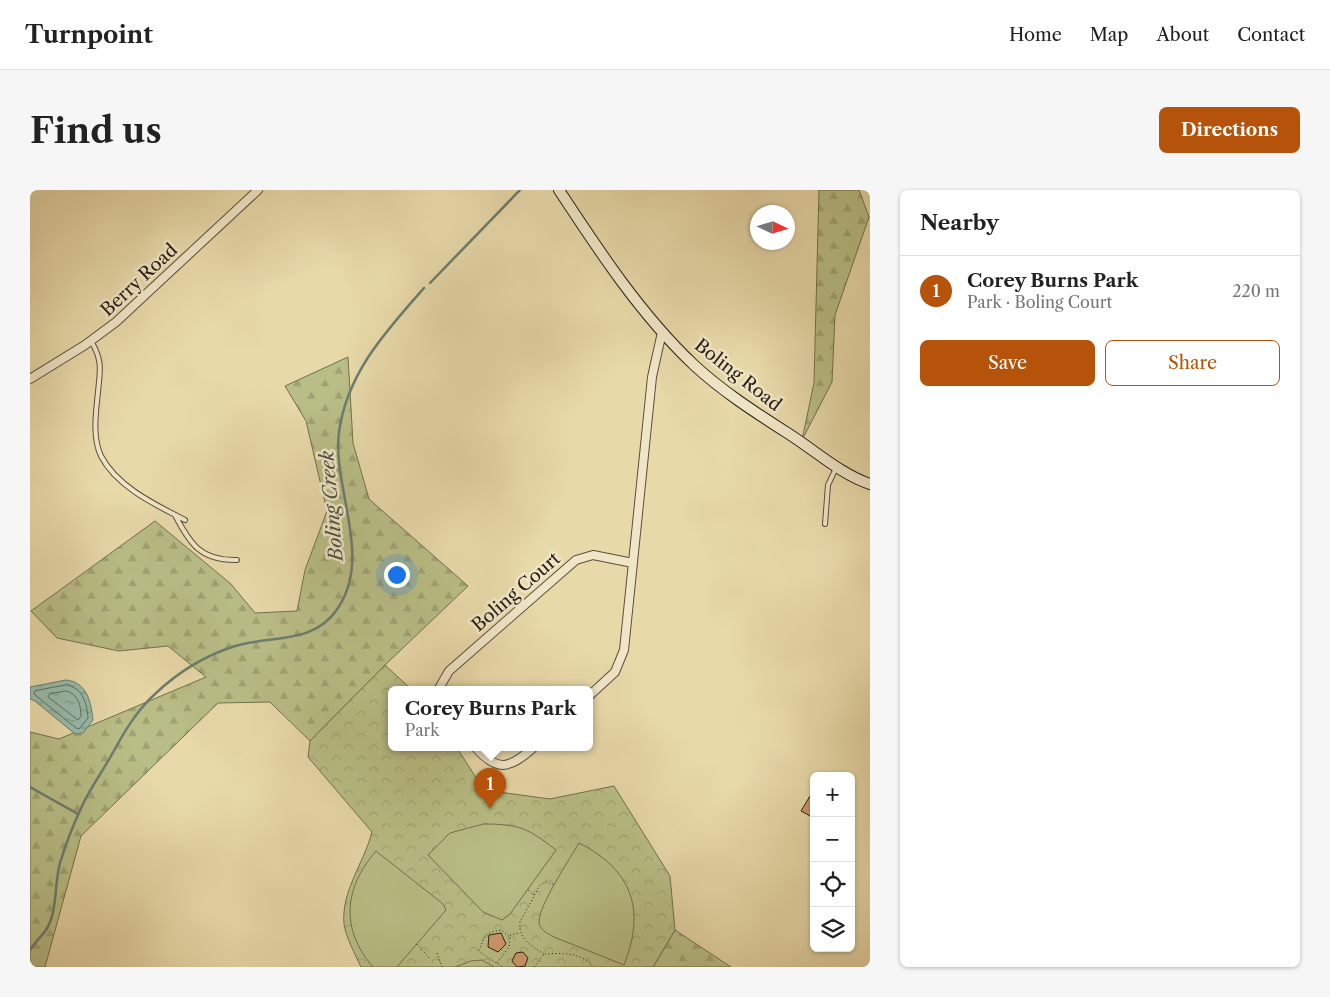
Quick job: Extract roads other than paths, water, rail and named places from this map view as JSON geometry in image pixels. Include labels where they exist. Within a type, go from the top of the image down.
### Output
[{"type":"street","name":"Berry Road","points":[[30,379],[91,341],[116,322],[258,190]]},
{"type":"street","name":"Boling Road","points":[[559,190],[605,257],[662,332],[706,376],[837,466],[870,484]]},
{"type":"street","points":[[593,692],[615,672],[623,658],[652,377],[662,332]]},
{"type":"street","name":"Boling Court","points":[[440,686],[449,671],[576,560],[593,555],[633,563]]},
{"type":"street","points":[[479,751],[486,758],[502,766],[514,763],[528,751]]},
{"type":"lane","points":[[91,341],[99,354],[101,367],[95,426],[101,456],[116,476],[133,490],[185,520]]},
{"type":"lane","points":[[824,524],[828,484],[837,466]]},
{"type":"lane","points":[[175,514],[187,536],[202,553],[214,558],[237,560]]},
{"type":"water","points":[[66,680],[79,685],[83,689],[91,706],[93,720],[83,733],[75,734],[30,699],[30,687]]},
{"type":"waterway","name":"Boling Creek","points":[[430,283],[520,190]]},
{"type":"waterway","name":"Boling Creek","points":[[30,950],[50,923],[60,863],[70,833],[83,804],[125,731],[148,701],[182,672],[202,660],[235,646],[305,633],[317,628],[328,620],[338,608],[348,588],[352,566],[352,544],[338,454],[339,432],[343,411],[350,391],[370,354],[424,288]]},
{"type":"waterway","points":[[30,787],[78,814]]},
{"type":"place","name":"Corey Burns Park","points":[[490,809]]}]
